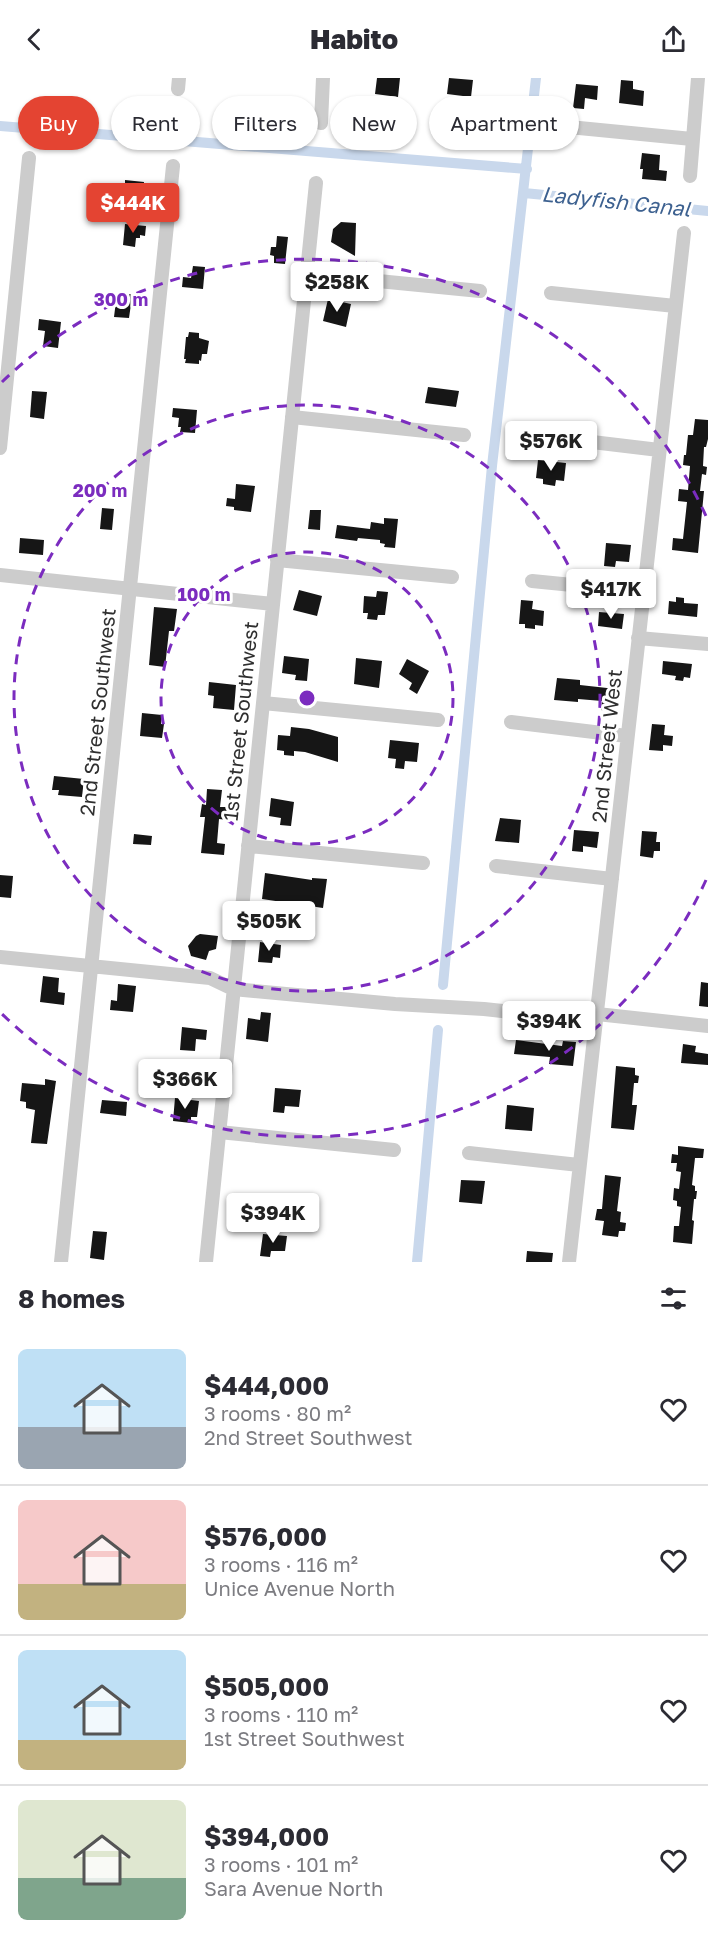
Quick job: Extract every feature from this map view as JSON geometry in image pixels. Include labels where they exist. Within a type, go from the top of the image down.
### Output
[{"type":"street","points":[[321,123],[323,78]]},
{"type":"street","points":[[690,176],[698,78]]},
{"type":"street","points":[[579,128],[692,139]]},
{"type":"street","points":[[0,448],[29,158]]},
{"type":"street","name":"2nd Street Southwest","points":[[61,1262],[173,166]]},
{"type":"street","name":"1st Street Southwest","points":[[206,1262],[316,183]]},
{"type":"street","name":"2nd Street West","points":[[569,1262],[684,233]]},
{"type":"street","points":[[307,274],[480,291]]},
{"type":"street","points":[[551,293],[675,306]]},
{"type":"street","points":[[292,417],[464,435]]},
{"type":"street","points":[[542,436],[659,450]]},
{"type":"street","points":[[278,560],[452,577]]},
{"type":"street","points":[[0,575],[273,604]]},
{"type":"street","points":[[532,581],[643,592]]},
{"type":"street","points":[[638,638],[708,644]]},
{"type":"street","points":[[263,703],[438,720]]},
{"type":"street","points":[[511,722],[627,735]]},
{"type":"street","points":[[248,846],[423,863]]},
{"type":"street","points":[[496,866],[612,879]]},
{"type":"street","points":[[0,957],[210,978],[233,989],[584,1020],[597,1014],[708,1026]]},
{"type":"street","points":[[219,1132],[394,1150]]},
{"type":"street","points":[[470,1153],[579,1165]]},
{"type":"building","points":[[377,78],[400,78],[398,96],[375,94]]},
{"type":"building","points":[[449,78],[473,80],[471,96],[447,94]]},
{"type":"building","points":[[621,80],[633,81],[633,89],[644,91],[643,106],[619,103]]},
{"type":"building","points":[[576,84],[598,86],[597,100],[585,98],[584,109],[579,109],[579,96],[574,96]]},
{"type":"building","points":[[642,153],[660,155],[659,170],[667,171],[666,181],[642,179],[643,169],[640,169]]},
{"type":"building","points":[[125,180],[144,182],[142,208],[119,206],[120,186],[125,187]]},
{"type":"building","points":[[341,222],[356,223],[355,256],[331,242],[333,229]]},
{"type":"building","points":[[125,224],[146,226],[145,236],[140,235],[140,238],[136,238],[135,247],[123,245]]},
{"type":"building","points":[[277,236],[288,237],[285,264],[274,263],[274,256],[270,255],[271,247],[276,247]]},
{"type":"building","points":[[193,266],[205,267],[203,289],[182,287],[183,277],[191,278]]},
{"type":"building","points":[[117,293],[138,295],[137,305],[131,304],[129,318],[114,317]]},
{"type":"building","points":[[328,299],[351,304],[346,327],[323,321]]},
{"type":"building","points":[[39,319],[61,322],[58,348],[43,346],[45,331],[38,330]]},
{"type":"building","points":[[189,332],[199,333],[199,338],[209,341],[207,354],[202,354],[199,364],[185,363],[186,337]]},
{"type":"building","points":[[428,387],[459,391],[456,407],[425,403]]},
{"type":"building","points":[[32,391],[47,392],[44,419],[30,417]]},
{"type":"building","points":[[173,408],[197,410],[195,433],[180,432],[179,418],[172,417]]},
{"type":"building","points":[[695,419],[708,420],[708,439],[704,447],[703,466],[707,467],[706,475],[702,474],[700,491],[704,491],[698,553],[672,550],[673,538],[683,539],[687,502],[678,501],[679,489],[688,490],[690,466],[683,465],[688,435],[693,435]]},
{"type":"building","points":[[538,460],[566,463],[564,481],[556,480],[555,486],[543,484],[543,479],[536,478]]},
{"type":"building","points":[[236,484],[255,486],[251,512],[234,510],[234,507],[226,506],[227,498],[235,499]]},
{"type":"building","points":[[102,508],[114,509],[112,530],[100,529]]},
{"type":"building","points":[[310,510],[321,510],[320,530],[308,529]]},
{"type":"building","points":[[384,518],[398,519],[395,548],[384,547],[385,544],[380,543],[380,540],[358,538],[357,541],[335,538],[337,525],[370,529],[371,522],[384,524]]},
{"type":"building","points":[[20,538],[44,540],[43,555],[19,553]]},
{"type":"building","points":[[606,543],[631,545],[629,562],[616,561],[615,567],[604,566]]},
{"type":"building","points":[[299,590],[322,596],[317,616],[293,610]]},
{"type":"building","points":[[377,591],[388,592],[385,615],[378,615],[377,620],[367,619],[368,613],[363,613],[364,596],[376,597]]},
{"type":"building","points":[[676,597],[684,598],[684,603],[698,604],[697,617],[668,614],[669,601],[676,602]]},
{"type":"building","points":[[521,600],[533,601],[532,609],[544,611],[543,626],[535,625],[535,629],[525,628],[525,624],[519,624]]},
{"type":"building","points":[[154,607],[177,609],[174,631],[169,631],[165,667],[149,665]]},
{"type":"building","points":[[599,612],[624,614],[622,629],[598,626]]},
{"type":"building","points":[[284,656],[309,659],[307,681],[295,680],[296,675],[282,673]]},
{"type":"building","points":[[356,658],[382,661],[379,688],[354,684]]},
{"type":"building","points":[[407,659],[429,671],[417,694],[409,689],[412,683],[399,674]]},
{"type":"building","points":[[663,661],[692,664],[690,678],[684,677],[683,681],[675,680],[676,676],[662,674]]},
{"type":"building","points":[[557,678],[580,680],[580,685],[616,689],[613,712],[601,710],[602,701],[554,700]]},
{"type":"building","points":[[209,682],[236,685],[234,710],[213,708],[214,696],[208,695]]},
{"type":"building","points":[[142,713],[162,715],[161,724],[164,724],[162,738],[140,736]]},
{"type":"building","points":[[652,724],[665,725],[664,735],[673,736],[672,746],[663,745],[663,751],[649,750]]},
{"type":"building","points":[[291,727],[338,737],[338,762],[305,752],[294,751],[294,756],[284,755],[284,751],[277,750],[278,735],[290,736]]},
{"type":"building","points":[[390,740],[419,743],[417,762],[405,761],[404,769],[395,768],[396,759],[388,758]]},
{"type":"building","points":[[54,776],[84,779],[82,797],[58,795],[59,790],[52,790]]},
{"type":"building","points":[[207,789],[222,790],[220,807],[228,807],[227,820],[219,819],[217,843],[225,844],[224,855],[201,853],[205,817],[200,817],[202,804],[206,805]]},
{"type":"building","points":[[271,798],[294,802],[291,826],[280,825],[281,818],[269,816]]},
{"type":"building","points":[[500,818],[521,820],[519,843],[495,841]]},
{"type":"building","points":[[574,830],[599,832],[597,848],[583,846],[583,852],[572,851]]},
{"type":"building","points":[[642,831],[657,832],[656,842],[660,842],[660,851],[654,851],[653,858],[640,856]]},
{"type":"building","points":[[134,834],[152,836],[151,845],[133,844]]},
{"type":"building","points":[[265,873],[312,880],[312,878],[327,879],[323,908],[262,899]]},
{"type":"building","points":[[0,875],[13,876],[11,898],[0,897]]},
{"type":"building","points":[[200,934],[218,936],[216,949],[209,951],[206,960],[191,956],[188,946]]},
{"type":"building","points":[[260,942],[281,945],[280,958],[273,957],[272,963],[258,962]]},
{"type":"building","points":[[43,976],[59,978],[58,992],[65,993],[64,1005],[40,1002]]},
{"type":"building","points":[[701,982],[708,983],[708,1007],[699,1006]]},
{"type":"building","points":[[118,984],[136,986],[133,1012],[110,1010],[111,1000],[117,1001]]},
{"type":"building","points":[[261,1012],[271,1013],[268,1042],[246,1039],[248,1018],[260,1020]]},
{"type":"building","points":[[182,1027],[207,1030],[206,1040],[196,1039],[195,1051],[180,1050]]},
{"type":"building","points":[[516,1040],[562,1046],[563,1041],[576,1042],[573,1066],[549,1064],[550,1057],[514,1054]]},
{"type":"building","points":[[683,1044],[696,1046],[695,1052],[708,1054],[708,1065],[681,1063]]},
{"type":"building","points":[[616,1066],[635,1068],[635,1075],[639,1076],[638,1083],[634,1083],[632,1105],[637,1105],[634,1130],[611,1128]]},
{"type":"building","points":[[45,1079],[56,1081],[47,1144],[31,1143],[35,1110],[26,1108],[26,1102],[20,1101],[22,1083],[45,1085]]},
{"type":"building","points":[[275,1088],[301,1090],[299,1107],[285,1106],[284,1113],[273,1112]]},
{"type":"building","points":[[175,1098],[199,1101],[197,1117],[191,1117],[191,1123],[173,1121]]},
{"type":"building","points":[[102,1100],[127,1102],[126,1116],[100,1113]]},
{"type":"building","points":[[507,1105],[534,1108],[532,1131],[505,1129]]},
{"type":"building","points":[[678,1146],[704,1149],[703,1158],[695,1158],[692,1185],[697,1191],[692,1220],[694,1221],[692,1244],[673,1242],[674,1226],[679,1226],[681,1207],[677,1206],[677,1201],[673,1200],[674,1188],[679,1189],[681,1172],[676,1171],[677,1163],[671,1163],[672,1154],[678,1155]]},
{"type":"building","points":[[605,1175],[621,1177],[617,1211],[621,1212],[620,1222],[626,1223],[625,1231],[619,1231],[618,1237],[602,1235],[604,1221],[595,1220],[597,1209],[602,1209]]},
{"type":"building","points":[[461,1180],[485,1181],[482,1204],[459,1202]]},
{"type":"building","points":[[93,1231],[107,1232],[104,1260],[90,1258]]},
{"type":"building","points":[[263,1234],[287,1236],[285,1251],[271,1251],[270,1257],[260,1256]]},
{"type":"building","points":[[527,1251],[553,1253],[552,1262],[526,1262]]},
{"type":"waterway","points":[[443,985],[492,466],[536,78]]},
{"type":"waterway","name":"Ladyfish Canal","points":[[0,126],[527,169]]},
{"type":"waterway","name":"Ladyfish Canal","points":[[524,193],[708,211]]},
{"type":"waterway","points":[[417,1262],[438,1030]]}]
